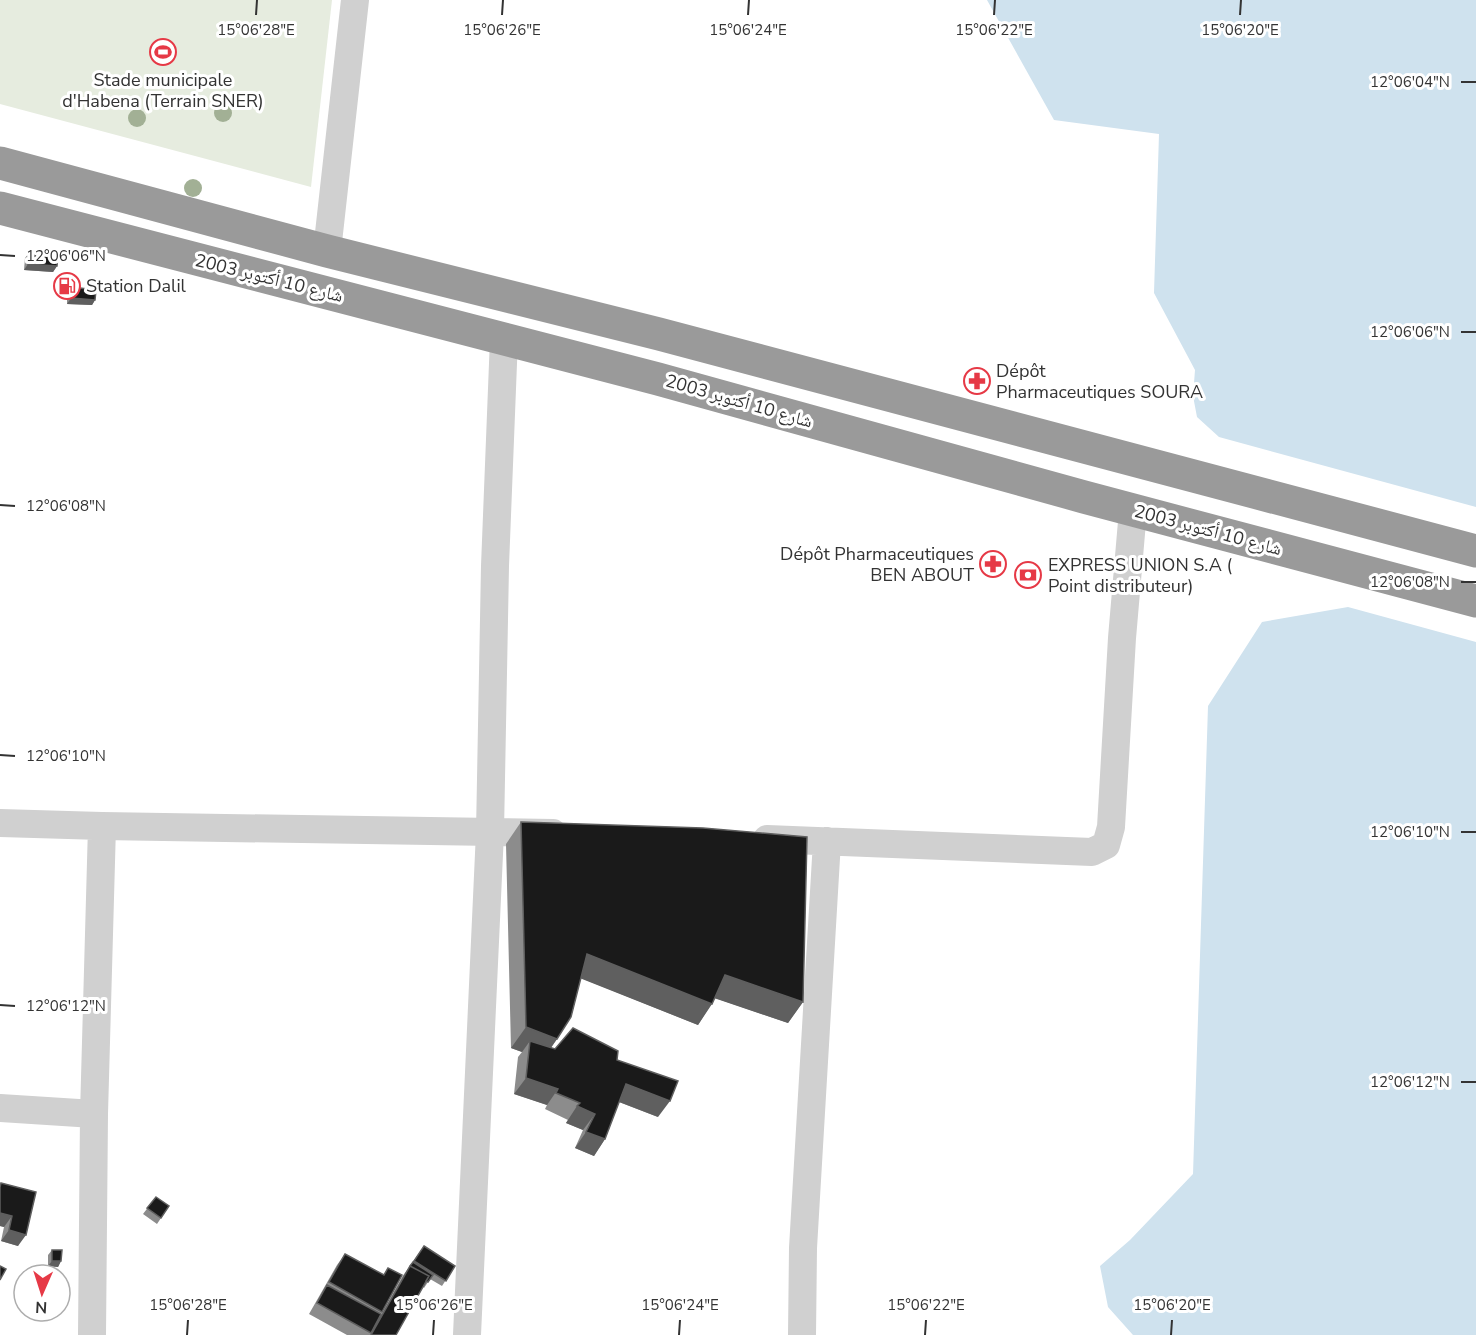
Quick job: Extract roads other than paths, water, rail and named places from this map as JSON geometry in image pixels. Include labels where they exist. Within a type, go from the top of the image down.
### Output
[{"type":"highway","points":[[0,163],[327,251],[671,337],[1476,551]]},
{"type":"highway","name":"شارع 10 أكتوبر 2003","points":[[0,208],[681,385],[1133,510],[1476,601]]},
{"type":"street","points":[[327,251],[355,0]]},
{"type":"street","points":[[467,1335],[490,832],[495,566],[504,338]]},
{"type":"street","points":[[746,838],[1092,852],[1106,845],[1111,827],[1122,638],[1133,510]]},
{"type":"street","points":[[0,823],[583,834]]},
{"type":"street","points":[[92,1335],[94,1114],[102,826]]},
{"type":"street","points":[[802,1335],[803,1248],[827,841]]},
{"type":"street","points":[[0,1108],[94,1114]]},
{"type":"water","points":[[987,0],[1476,0],[1476,507],[1219,437],[1197,417],[1193,396],[1195,370],[1154,293],[1159,134],[1054,120]]},
{"type":"water","points":[[1348,607],[1476,642],[1476,1335],[1133,1335],[1108,1307],[1100,1266],[1130,1240],[1193,1174],[1208,706],[1262,622]]},
{"type":"place","name":"Stade municipale d'Habena (Terrain SNER)","points":[[163,52]]},
{"type":"place","name":"Station Dalil","points":[[67,286]]},
{"type":"place","name":"Dépôt Pharmaceutiques SOURA","points":[[977,381]]},
{"type":"place","name":"Dépôt Pharmaceutiques BEN ABOUT","points":[[993,564]]},
{"type":"place","name":"EXPRESS UNION S.A ( Point distributeur)","points":[[1028,575]]}]
